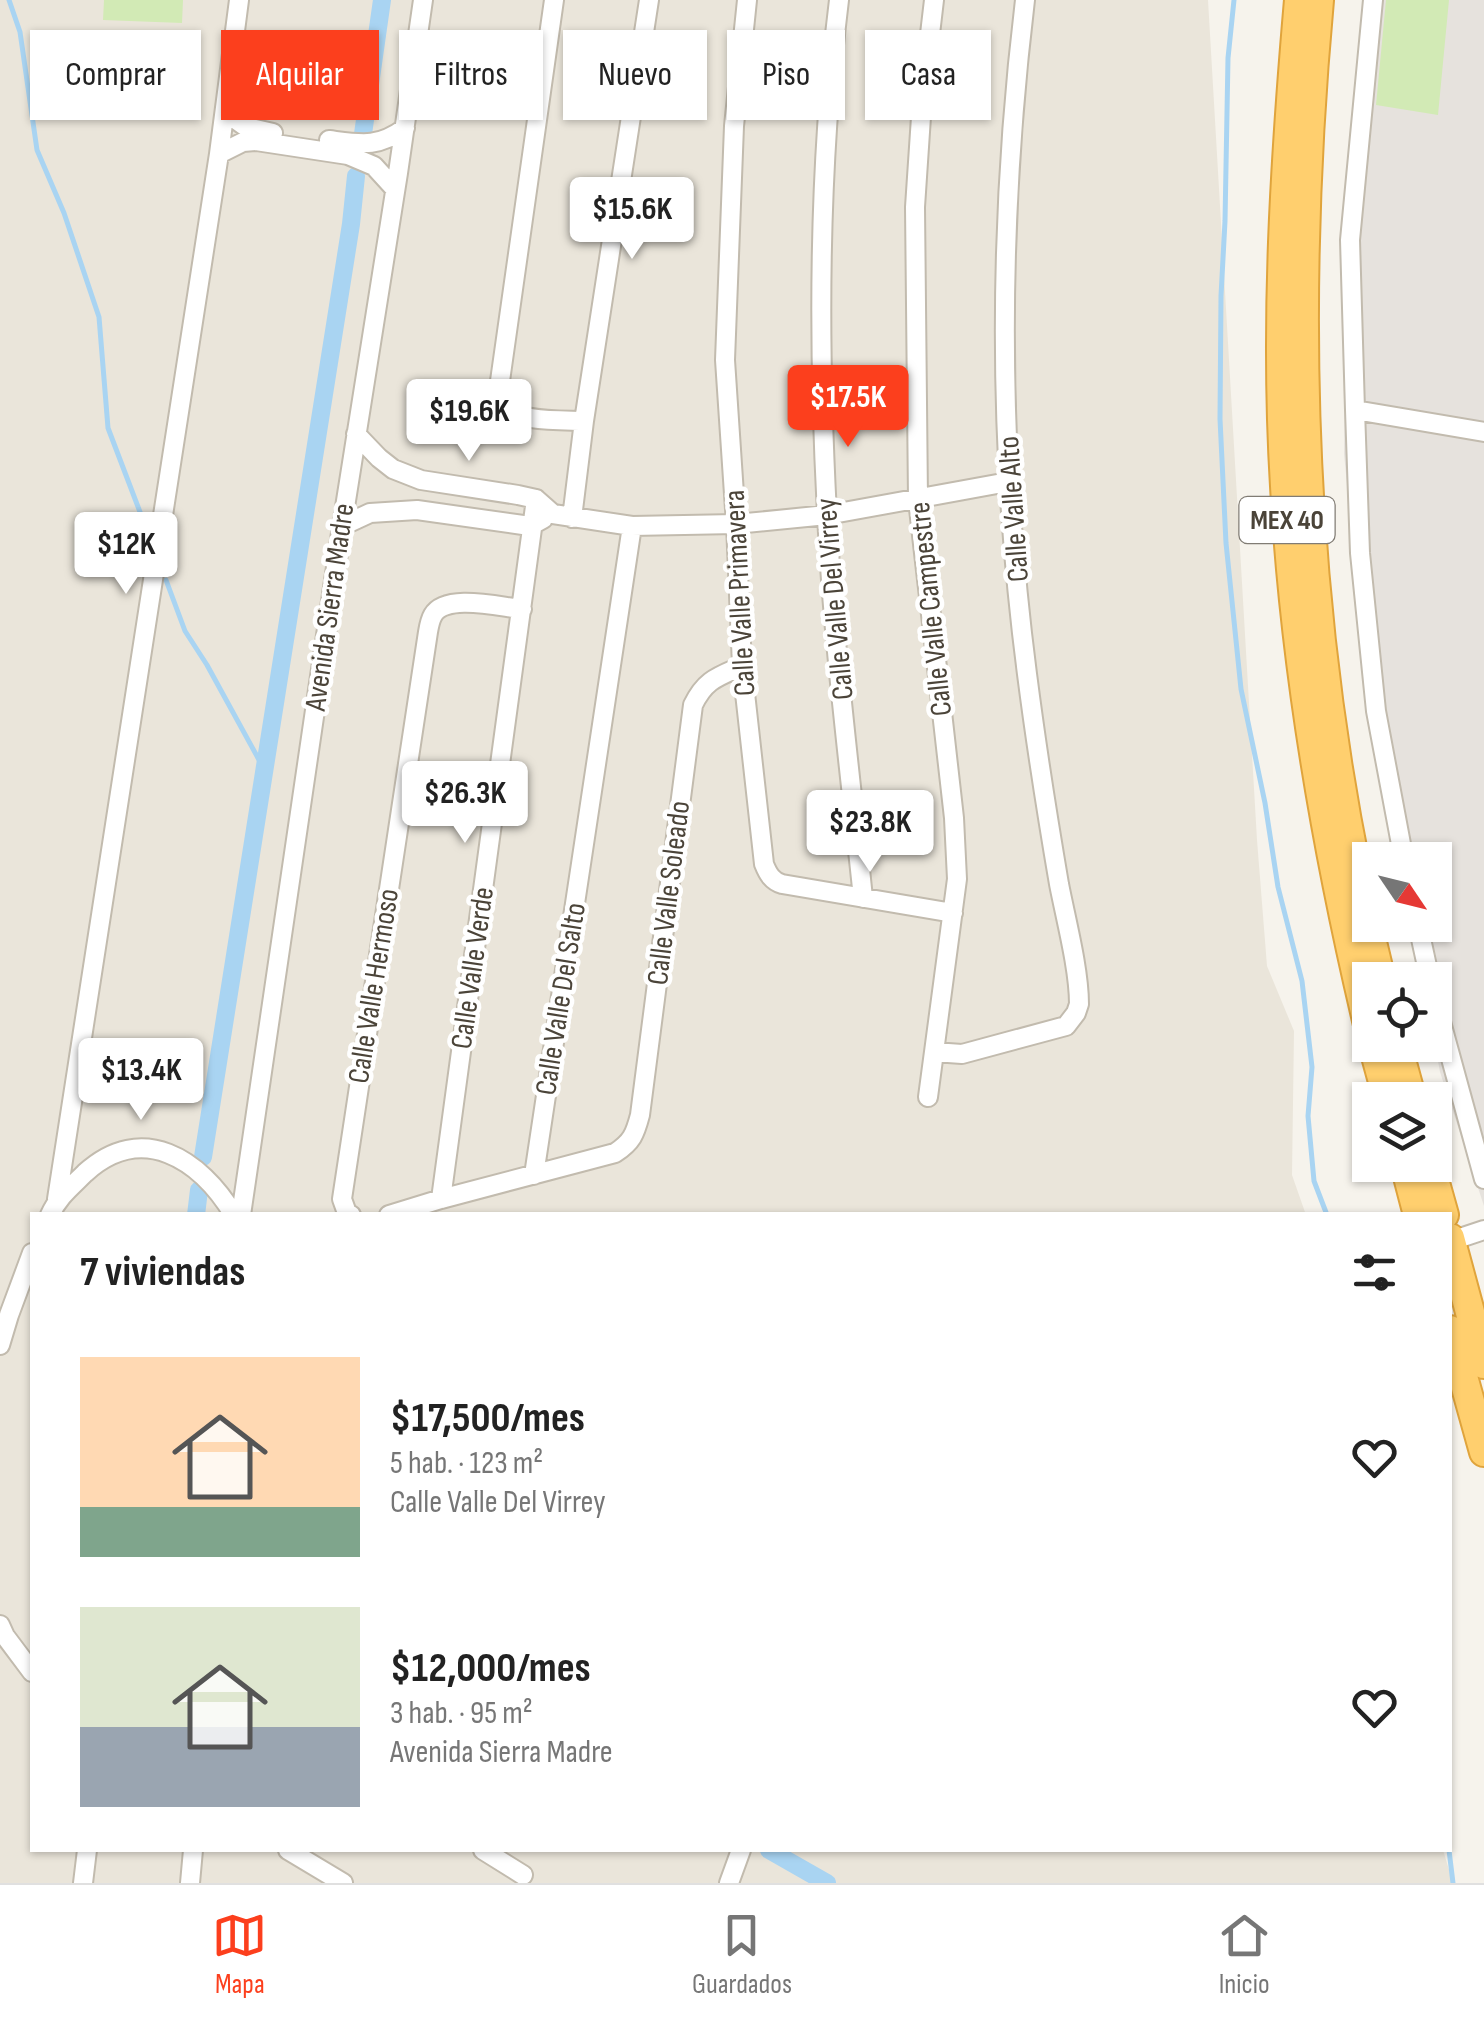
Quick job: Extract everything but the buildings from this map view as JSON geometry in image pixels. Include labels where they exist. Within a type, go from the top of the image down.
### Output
[{"type":"highway","name":"MEX 40","points":[[1299,0],[1288,125],[1280,328],[1284,484],[1299,642],[1320,792],[1353,962]]},
{"type":"highway","name":"MEX 40","points":[[1319,0],[1305,199],[1302,304],[1306,452],[1328,704],[1376,962]]},
{"type":"highway","points":[[1409,1182],[1417,1212]]},
{"type":"highway","points":[[1435,1182],[1443,1212]]},
{"type":"highway","points":[[1452,1247],[1484,1364]]},
{"type":"highway","points":[[1452,1337],[1484,1452]]},
{"type":"street","points":[[235,30],[239,0]]},
{"type":"street","name":"Avenida Sierra Madre","points":[[238,1212],[423,0]]},
{"type":"street","points":[[554,0],[499,388],[500,402],[515,414],[584,421]]},
{"type":"street","points":[[562,516],[584,421],[649,0]]},
{"type":"street","name":"Calle Valle Primavera","points":[[746,0],[734,126],[725,360],[742,666],[764,864],[776,882],[863,898]]},
{"type":"street","name":"Calle Valle Del Virrey","points":[[839,0],[824,157],[822,412],[826,515],[863,898]]},
{"type":"street","name":"Calle Valle Campestre","points":[[928,1097],[957,878],[918,500],[914,208],[934,0]]},
{"type":"street","name":"Calle Valle Alto","points":[[934,1052],[962,1054],[1066,1026],[1076,1013],[1079,996],[1044,802],[1026,669],[1008,482],[1005,264],[1016,68],[1025,0]]},
{"type":"street","points":[[1374,0],[1350,240],[1355,410],[1360,553],[1376,710],[1401,842]]},
{"type":"street","points":[[53,1207],[223,120]]},
{"type":"street","points":[[236,120],[256,131],[350,143],[389,140],[405,128]]},
{"type":"street","points":[[219,154],[243,142],[256,141],[348,154],[374,166],[396,189]]},
{"type":"street","points":[[1355,410],[1484,432]]},
{"type":"street","points":[[356,434],[393,469],[421,480],[536,499],[562,516]]},
{"type":"street","points":[[417,510],[421,480]]},
{"type":"street","points":[[342,526],[370,513],[417,510],[522,525],[562,516],[632,526],[736,524],[826,515],[1008,482]]},
{"type":"street","name":"Calle Valle Verde","points":[[441,1199],[536,499]]},
{"type":"street","name":"Calle Valle Del Salto","points":[[534,1175],[632,526]]},
{"type":"street","name":"Calle Valle Hermoso","points":[[348,1212],[342,1199],[432,616],[456,602],[522,609]]},
{"type":"street","name":"Calle Valle Soleado","points":[[534,1175],[615,1153],[629,1144],[635,1134],[693,705],[700,690],[712,679],[742,666]]},
{"type":"street","points":[[863,898],[953,913]]},
{"type":"street","points":[[1448,1062],[1484,1178]]},
{"type":"street","points":[[53,1207],[94,1166],[120,1151],[139,1147],[188,1162],[236,1212]]},
{"type":"street","points":[[400,1212],[534,1175]]},
{"type":"street","points":[[1452,1239],[1484,1230]]},
{"type":"street","points":[[0,1345],[30,1257]]},
{"type":"street","points":[[0,1624],[4,1636],[30,1669]]},
{"type":"street","points":[[82,1883],[88,1852]]},
{"type":"street","points":[[190,1883],[193,1852]]},
{"type":"street","points":[[291,1852],[343,1883]]},
{"type":"street","points":[[486,1852],[525,1879]]},
{"type":"street","points":[[518,1852],[525,1879]]},
{"type":"street","points":[[729,1883],[740,1852]]},
{"type":"shaded area","points":[[0,0],[1208,0],[1267,966],[1294,1031],[1292,1175],[1305,1212],[30,1212],[30,1852],[1444,1852],[1453,1883],[0,1883]]},
{"type":"shaded area","points":[[1368,0],[1484,0],[1484,1206],[1452,1109],[1452,1082],[1443,1082],[1438,1062],[1452,1062],[1452,962],[1427,962],[1418,942],[1452,942],[1452,842],[1393,842],[1372,737],[1344,454],[1347,176]]},
{"type":"green space","points":[[104,0],[183,0],[182,23],[103,20]]},
{"type":"green space","points":[[1386,0],[1449,0],[1438,115],[1376,105]]},
{"type":"waterway","points":[[9,0],[20,32],[37,150],[64,213],[99,317],[108,428],[148,533]]},
{"type":"waterway","points":[[363,134],[382,0]]},
{"type":"waterway","points":[[1234,0],[1228,58],[1221,296],[1220,419],[1226,543],[1241,689],[1278,887],[1302,981],[1312,1067],[1308,1116],[1314,1181],[1326,1212]]},
{"type":"waterway","points":[[203,1157],[356,176]]},
{"type":"waterway","points":[[166,580],[185,631],[264,769]]},
{"type":"waterway","points":[[196,1212],[199,1190]]},
{"type":"waterway","points":[[773,1852],[827,1883]]},
{"type":"waterway","points":[[1449,1852],[1453,1883]]}]
